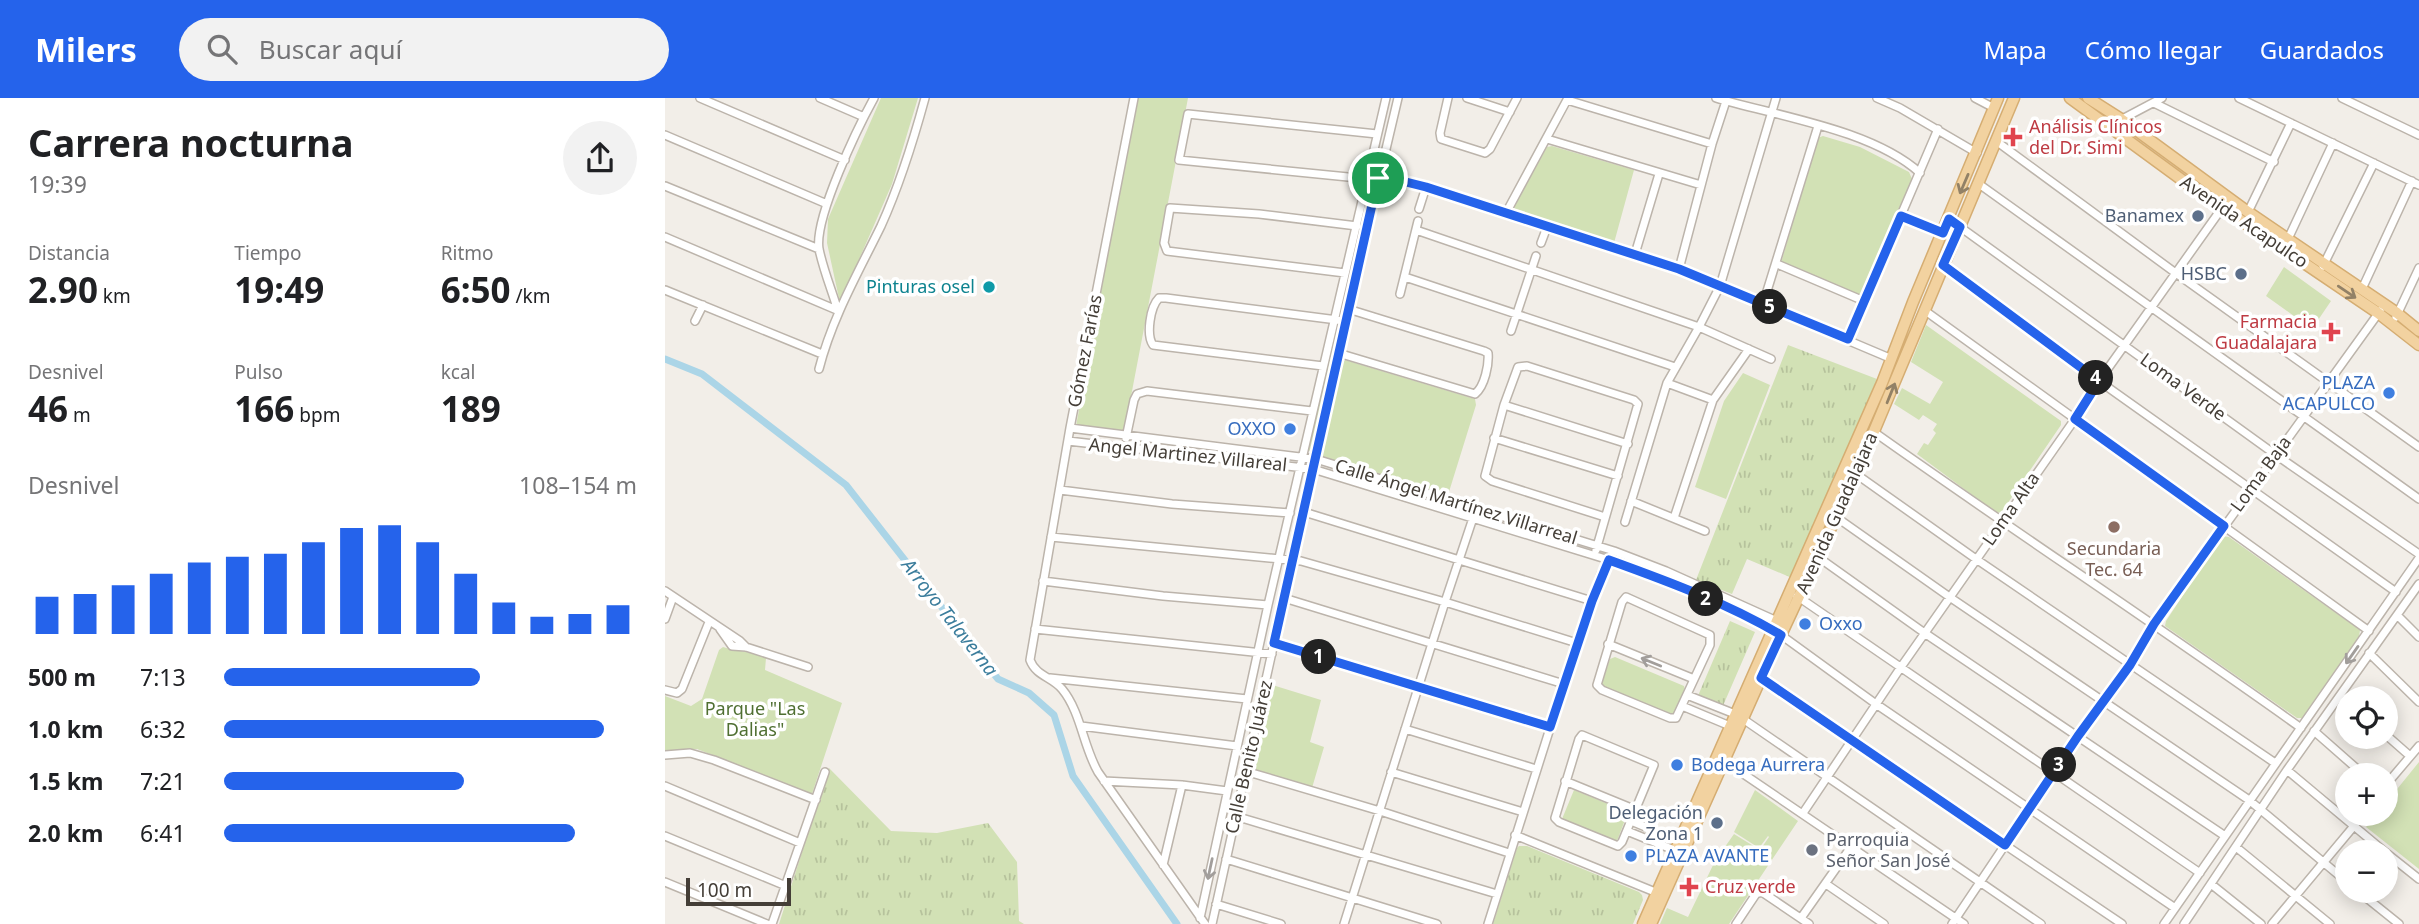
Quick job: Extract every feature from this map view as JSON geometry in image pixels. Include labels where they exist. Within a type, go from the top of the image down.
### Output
[{"type":"main road","name":"Avenida Guadalajara","points":[[1795,595],[1818,557],[1856,474],[2014,98]]},
{"type":"main road","name":"Avenida Acapulco","points":[[2070,98],[2222,208],[2362,289],[2381,309]]},
{"type":"main road","name":"Avenida Acapulco","points":[[2088,98],[2288,239],[2322,268],[2381,309],[2419,331]]},
{"type":"main road","name":"Avenida Guadalajara","points":[[1647,923],[1681,841],[1795,595],[1996,103]]},
{"type":"main road","name":"Avenida Acapulco","points":[[2395,318],[2419,345]]},
{"type":"main road","name":"Avenida Guadalajara","points":[[1720,759],[1730,726],[1739,717],[1761,678],[1779,628]]},
{"type":"main road","name":"Avenida Guadalajara","points":[[1660,894],[1681,841]]},
{"type":"street","points":[[700,98],[845,160]]},
{"type":"street","points":[[820,98],[864,117]]},
{"type":"street","points":[[839,312],[820,249],[820,225],[845,160],[874,98]]},
{"type":"street","points":[[818,369],[839,312],[896,191],[925,98]]},
{"type":"street","name":"Gómez Farías","points":[[1049,678],[1039,673],[1030,660],[1070,428],[1134,98]]},
{"type":"street","points":[[1202,921],[1227,791],[1268,605],[1386,98]]},
{"type":"street","name":"Calle Benito Juárez","points":[[1212,924],[1345,321],[1398,98]]},
{"type":"street","points":[[1448,98],[1440,136],[1444,140],[1481,153],[1487,152],[1517,98]]},
{"type":"street","points":[[1467,98],[1510,112]]},
{"type":"street","points":[[1716,98],[1858,138],[1908,163],[1920,173]]},
{"type":"street","points":[[1625,522],[1667,383],[1720,286],[1776,98]]},
{"type":"street","points":[[1877,98],[1938,129],[1977,153]]},
{"type":"street","points":[[1975,98],[1996,103]]},
{"type":"street","points":[[2109,126],[2162,98]]},
{"type":"street","points":[[2239,98],[2415,183],[2362,289]]},
{"type":"street","points":[[2342,98],[2419,135]]},
{"type":"street","points":[[1506,213],[1568,99],[1712,144]]},
{"type":"street","points":[[1679,269],[1726,101]]},
{"type":"street","points":[[2154,103],[2274,162]]},
{"type":"street","points":[[1377,134],[1188,114],[1179,160],[1398,180],[1426,187],[1679,269],[1892,359]]},
{"type":"street","points":[[2248,212],[2291,123]]},
{"type":"street","points":[[1763,304],[1818,126]]},
{"type":"street","points":[[1848,339],[1938,129]]},
{"type":"street","points":[[665,135],[827,204]]},
{"type":"street","points":[[1547,139],[1701,185]]},
{"type":"street","points":[[1996,141],[2419,447]]},
{"type":"street","points":[[2288,239],[2333,143]]},
{"type":"street","points":[[2322,268],[2374,163]]},
{"type":"street","points":[[1635,254],[1659,174]]},
{"type":"street","points":[[1979,184],[2419,499]]},
{"type":"street","points":[[665,186],[820,249]]},
{"type":"street","points":[[1419,209],[1426,187]]},
{"type":"street","points":[[1345,273],[1167,251],[1164,243],[1170,208],[1259,214],[1357,226]]},
{"type":"street","name":"Loma Alta","points":[[1803,813],[2099,381],[2222,208]]},
{"type":"street","points":[[1901,216],[1943,233]]},
{"type":"street","name":"Loma Verde","points":[[1949,219],[2419,556]]},
{"type":"street","points":[[1399,293],[1418,220]]},
{"type":"street","points":[[1541,243],[1547,227]]},
{"type":"street","points":[[1416,230],[1699,327],[1771,359]]},
{"type":"street","points":[[665,237],[839,312]]},
{"type":"street","points":[[1511,331],[1536,256]]},
{"type":"street","points":[[1777,264],[1864,301]]},
{"type":"street","points":[[1943,265],[2099,381],[2396,592]]},
{"type":"street","points":[[2395,318],[2419,268]]},
{"type":"street","points":[[1405,276],[1675,367]]},
{"type":"street","points":[[665,290],[823,354]]},
{"type":"street","points":[[1323,366],[1153,345],[1149,338],[1153,305],[1159,298],[1166,298],[1345,321]]},
{"type":"street","points":[[695,321],[703,305]]},
{"type":"street","points":[[1338,353],[1472,393],[1481,389],[1489,355],[1484,351],[1348,309]]},
{"type":"street","name":"Loma Baja","points":[[1954,921],[2078,736],[2130,665],[2154,624],[2381,309]]},
{"type":"street","points":[[1924,310],[2369,631]]},
{"type":"street","points":[[1674,518],[1713,400],[1749,349]]},
{"type":"street","points":[[1595,556],[1638,404],[1634,400],[1522,366],[1515,372],[1504,405],[1485,471],[1487,479],[1605,517]]},
{"type":"street","points":[[1667,383],[1713,400]]},
{"type":"street","points":[[1123,447],[1134,400],[1137,394],[1147,391],[1313,411]]},
{"type":"street","points":[[1504,405],[1627,444]]},
{"type":"street","name":"Calle Ángel Martínez Villarreal","points":[[1070,428],[1316,459],[1598,545],[1666,570],[1779,628]]},
{"type":"street","points":[[1874,432],[2301,728]]},
{"type":"street","points":[[1495,438],[1618,476]]},
{"type":"street","name":"Angel Martinez Villareal","points":[[1068,441],[1313,469],[1609,560],[1779,628]]},
{"type":"street","points":[[1856,474],[2275,763]]},
{"type":"street","points":[[1059,490],[1172,504],[1290,513]]},
{"type":"street","points":[[1631,502],[1705,531]]},
{"type":"street","points":[[1344,924],[1476,507]]},
{"type":"street","points":[[1304,512],[1592,601]]},
{"type":"street","points":[[1836,517],[2249,800],[2335,872]]},
{"type":"street","points":[[1051,537],[1293,560],[1577,643]]},
{"type":"street","points":[[1488,924],[1577,643],[1614,551]]},
{"type":"street","points":[[2164,924],[2419,556]]},
{"type":"street","points":[[1818,557],[1926,634],[2225,836]]},
{"type":"street","points":[[2411,569],[2419,576]]},
{"type":"street","points":[[1043,581],[1163,596],[1268,605]]},
{"type":"street","points":[[2350,686],[2369,653],[2419,583]]},
{"type":"street","points":[[665,591],[746,647],[808,667]]},
{"type":"street","points":[[1795,595],[2200,873]]},
{"type":"street","points":[[665,619],[673,597]]},
{"type":"street","points":[[1284,598],[1564,684]]},
{"type":"street","points":[[1624,598],[1630,598],[1710,635],[1710,645],[1694,679],[1676,718],[1670,718],[1598,688],[1597,682],[1624,598]]},
{"type":"street","points":[[2397,615],[2419,637]]},
{"type":"street","points":[[665,690],[677,693],[683,689],[709,622]]},
{"type":"street","points":[[1779,628],[1876,704],[2175,908]]},
{"type":"street","points":[[1035,629],[1272,654]]},
{"type":"street","points":[[1274,643],[1550,727]]},
{"type":"street","points":[[1608,644],[1694,679]]},
{"type":"street","points":[[2369,653],[2419,702]]},
{"type":"street","points":[[1049,678],[1247,699]]},
{"type":"street","points":[[1049,678],[1066,694],[1081,726],[1091,759],[1104,781],[1202,921]]},
{"type":"street","points":[[1761,678],[2122,924]]},
{"type":"street","points":[[1687,695],[1739,717],[2041,924]]},
{"type":"street","points":[[1682,706],[1730,726]]},
{"type":"street","points":[[2188,922],[2287,770],[2314,731],[2335,707]]},
{"type":"street","points":[[1081,726],[1237,746]]},
{"type":"street","points":[[1405,729],[1536,769]]},
{"type":"street","points":[[2314,731],[2350,763]]},
{"type":"street","points":[[1584,735],[1654,765],[1636,810],[1618,846],[1556,821],[1555,814],[1579,739],[1584,735]]},
{"type":"street","points":[[2398,745],[2410,756]]},
{"type":"street","points":[[2398,770],[2419,746]]},
{"type":"street","points":[[665,755],[691,753],[816,800]]},
{"type":"street","points":[[1720,759],[1803,813],[1954,921],[1964,924]]},
{"type":"street","points":[[2287,770],[2370,840]]},
{"type":"street","points":[[1245,771],[1509,853]]},
{"type":"street","points":[[665,882],[769,924],[786,886],[825,772]]},
{"type":"street","points":[[1391,772],[1523,812]]},
{"type":"street","points":[[1104,781],[1182,785],[1227,791]]},
{"type":"street","points":[[1566,781],[1636,810]]},
{"type":"street","points":[[1163,865],[1182,785]]},
{"type":"street","points":[[665,786],[800,843]]},
{"type":"street","points":[[1235,816],[1497,894]]},
{"type":"street","points":[[1632,821],[1681,841]]},
{"type":"street","points":[[2272,924],[2354,827]]},
{"type":"street","points":[[1627,831],[1681,841]]},
{"type":"street","points":[[1515,835],[1660,894]]},
{"type":"street","points":[[665,836],[786,886]]},
{"type":"street","points":[[2236,847],[2330,924]]},
{"type":"street","points":[[1801,918],[1850,848]]},
{"type":"street","points":[[1226,859],[1437,924]]},
{"type":"street","points":[[2398,862],[2419,879]]},
{"type":"street","points":[[1826,884],[1884,924]]},
{"type":"street","points":[[2211,884],[2261,924]]},
{"type":"street","points":[[1736,924],[1756,894],[1762,892],[1809,924]]},
{"type":"street","points":[[2373,903],[2399,924]]},
{"type":"street","points":[[1216,904],[1281,924]]},
{"type":"green space","points":[[881,98],[918,98],[892,184],[840,303],[827,243],[828,219]]},
{"type":"green space","points":[[1137,98],[1188,98],[1124,433],[1076,426]]},
{"type":"green space","points":[[1823,136],[1860,147],[1909,172],[1912,179],[1862,295],[1859,296],[1781,263],[1817,138]]},
{"type":"green space","points":[[1552,146],[1634,170],[1614,243],[1516,211],[1514,207],[1547,147]]},
{"type":"green space","points":[[2284,267],[2331,301],[2312,329],[2266,296]]},
{"type":"green space","points":[[1926,325],[2061,421],[2061,425],[2001,513],[1995,512],[1917,454],[1924,443],[1928,445],[1936,433],[1933,430],[1937,424],[1923,415],[1919,420],[1894,404],[1902,388],[1930,404],[1943,382],[1911,362]]},
{"type":"green space","points":[[1337,328],[1342,329],[1316,452],[1306,450]]},
{"type":"green space","points":[[1788,345],[1877,379],[1792,578],[1747,559],[1732,594],[1696,580]]},
{"type":"green space","points":[[1345,360],[1475,399],[1476,405],[1448,495],[1322,458],[1342,363]]},
{"type":"green space","points":[[1743,373],[1770,385],[1726,499],[1695,487],[1724,401]]},
{"type":"green space","points":[[2222,536],[2229,537],[2360,630],[2359,637],[2302,718],[2297,718],[2165,626]]},
{"type":"green space","points":[[1730,621],[1755,632],[1722,708],[1697,698]]},
{"type":"green space","name":"Parque \"Las Dalias\"","points":[[723,647],[766,658],[765,670],[842,703],[812,794],[697,749],[665,751],[665,696],[691,706],[702,699],[719,650]]},
{"type":"green space","points":[[1615,657],[1684,686],[1685,690],[1674,717],[1605,689],[1602,683],[1610,659]]},
{"type":"green space","points":[[1269,684],[1321,700],[1310,742],[1324,747],[1312,788],[1255,772],[1250,768]]},
{"type":"green space","points":[[2419,762],[2419,869],[2398,852],[2398,840],[2382,840],[2366,827],[2398,826],[2398,788]]},
{"type":"green space","points":[[829,768],[891,831],[937,833],[988,823],[1017,862],[1019,921],[1024,924],[779,924]]},
{"type":"green space","points":[[1574,790],[1628,812],[1617,841],[1562,819]]},
{"type":"green space","points":[[1755,790],[1798,821],[1729,924],[1660,924],[1667,908],[1688,917],[1715,861],[1734,834],[1760,850],[1768,836],[1759,848],[1734,832]]},
{"type":"green space","points":[[1519,846],[1527,846],[1639,892],[1643,900],[1633,924],[1493,924]]},
{"type":"waterway","name":"Arroyo Talaverna","points":[[665,359],[702,374],[846,485],[998,679],[1029,693],[1054,715],[1073,776],[1177,924]]},
{"type":"place","name":"Análisis Clínicos del Dr. Simi","points":[[2013,137]]},
{"type":"place","name":"Banamex","points":[[2198,216]]},
{"type":"place","name":"HSBC","points":[[2241,274]]},
{"type":"place","name":"Pinturas osel","points":[[989,287]]},
{"type":"place","name":"Farmacia Guadalajara","points":[[2331,332]]},
{"type":"place","name":"PLAZA ACAPULCO","points":[[2389,393]]},
{"type":"place","name":"OXXO","points":[[1290,429]]},
{"type":"place","name":"Secundaria Tec. 64","points":[[2114,527]]},
{"type":"place","name":"Oxxo","points":[[1805,624]]},
{"type":"place","name":"Bodega Aurrera","points":[[1677,765]]},
{"type":"place","name":"Delegación Zona 1","points":[[1717,823]]},
{"type":"place","name":"Parroquia Señor San José","points":[[1812,850]]},
{"type":"place","name":"PLAZA AVANTE","points":[[1631,856]]},
{"type":"place","name":"Cruz verde","points":[[1689,887]]},
{"type":"route","points":[[1378,178],[1426,187],[1679,269],[1848,339],[1901,216],[1943,233],[1949,219],[1960,227],[1943,265],[2099,381],[2075,419],[2224,526],[2154,624],[2130,665],[2078,736],[2005,845],[1761,678],[1781,635],[1762,623],[1664,580],[1609,560],[1601,574],[1550,727],[1274,643],[1378,178]]}]
